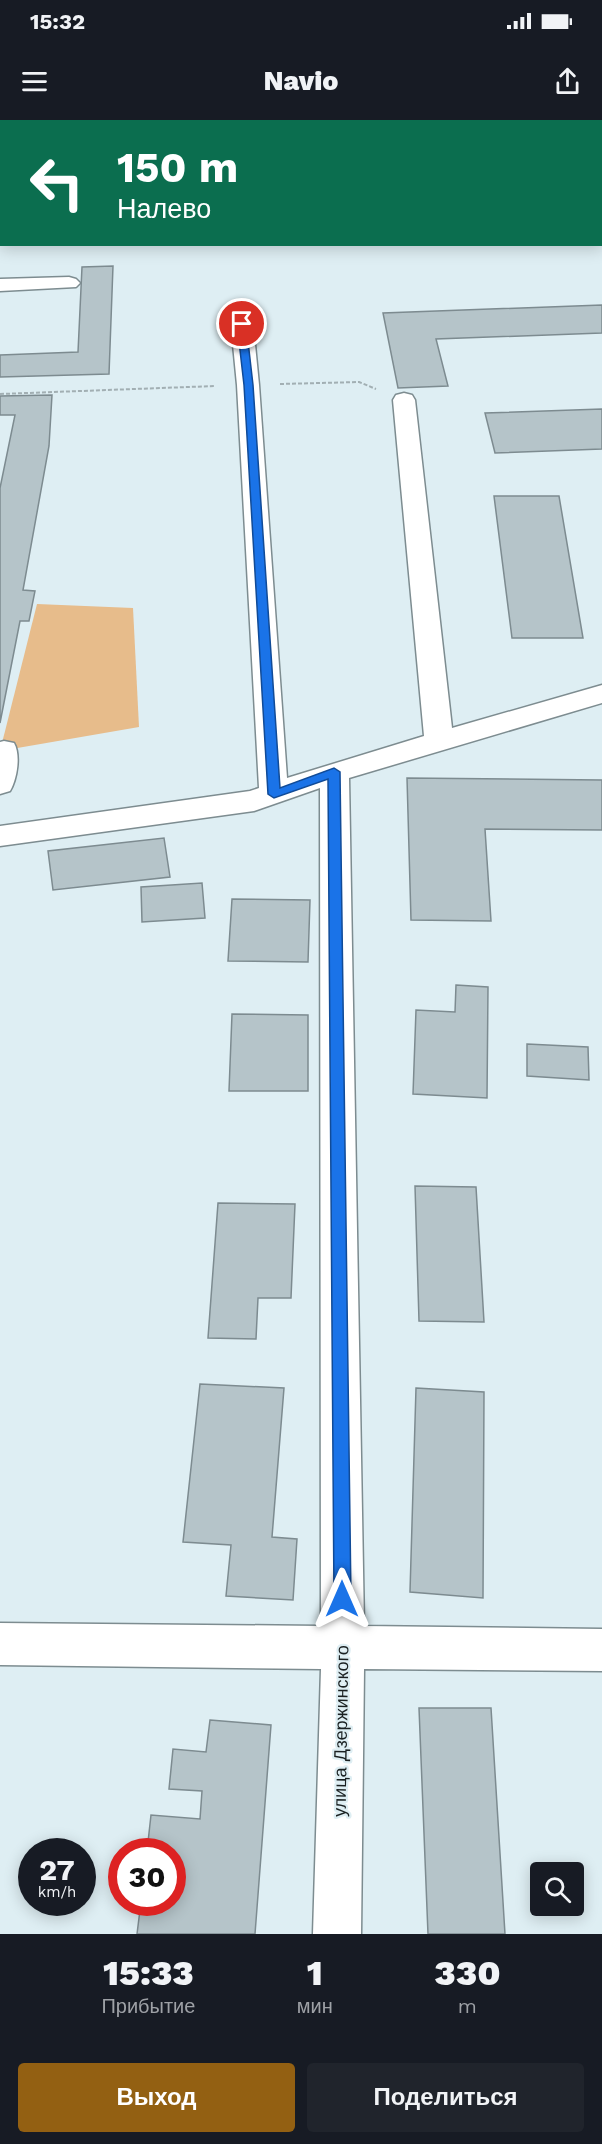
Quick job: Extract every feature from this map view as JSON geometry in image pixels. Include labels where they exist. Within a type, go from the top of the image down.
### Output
[{"type":"street","points":[[0,285],[69,283]]},
{"type":"street","points":[[242,324],[248,385],[274,794]]},
{"type":"street","points":[[404,400],[439,741]]},
{"type":"street","points":[[0,836],[254,801],[334,772],[602,694]]},
{"type":"street","points":[[0,784],[4,750]]},
{"type":"street","name":"улица Дзержинского","points":[[334,772],[343,1646],[337,1934]]},
{"type":"street","points":[[0,1644],[602,1650]]},
{"type":"path","points":[[0,394],[359,382],[404,400]]},
{"type":"shaded area","points":[[37,604],[133,608],[139,727],[0,751]]},
{"type":"building","points":[[113,266],[109,374],[0,377],[0,355],[78,352],[82,267]]},
{"type":"building","points":[[602,305],[602,333],[436,339],[448,386],[398,388],[383,313]]},
{"type":"building","points":[[52,395],[49,446],[23,590],[35,591],[29,621],[20,621],[0,723],[0,488],[15,415],[0,415],[0,396]]},
{"type":"building","points":[[602,409],[602,449],[495,453],[485,413]]},
{"type":"building","points":[[494,496],[559,496],[583,638],[512,638]]},
{"type":"building","points":[[407,778],[602,780],[602,830],[485,829],[491,921],[411,920]]},
{"type":"building","points":[[164,838],[170,877],[53,890],[48,851]]},
{"type":"building","points":[[202,883],[205,918],[142,922],[141,887]]},
{"type":"building","points":[[232,899],[310,900],[308,962],[228,961]]},
{"type":"building","points":[[456,985],[488,987],[487,1098],[413,1094],[416,1010],[455,1012]]},
{"type":"building","points":[[232,1014],[308,1015],[308,1091],[229,1091]]},
{"type":"building","points":[[527,1044],[588,1047],[589,1080],[527,1076]]},
{"type":"building","points":[[415,1186],[476,1187],[484,1322],[419,1321]]},
{"type":"building","points":[[218,1203],[295,1204],[291,1298],[258,1298],[256,1339],[208,1338]]},
{"type":"building","points":[[200,1384],[284,1388],[272,1537],[297,1539],[293,1600],[226,1596],[231,1545],[183,1542]]},
{"type":"building","points":[[416,1388],[484,1392],[483,1598],[410,1592]]},
{"type":"building","points":[[419,1708],[491,1708],[505,1934],[428,1934]]},
{"type":"building","points":[[210,1720],[271,1725],[255,1934],[137,1934],[139,1916],[186,1916],[186,1838],[148,1838],[151,1815],[200,1819],[202,1791],[169,1789],[173,1749],[206,1752]]},
{"type":"route","points":[[242,324],[248,385],[274,794],[334,772],[342,1599]]}]
